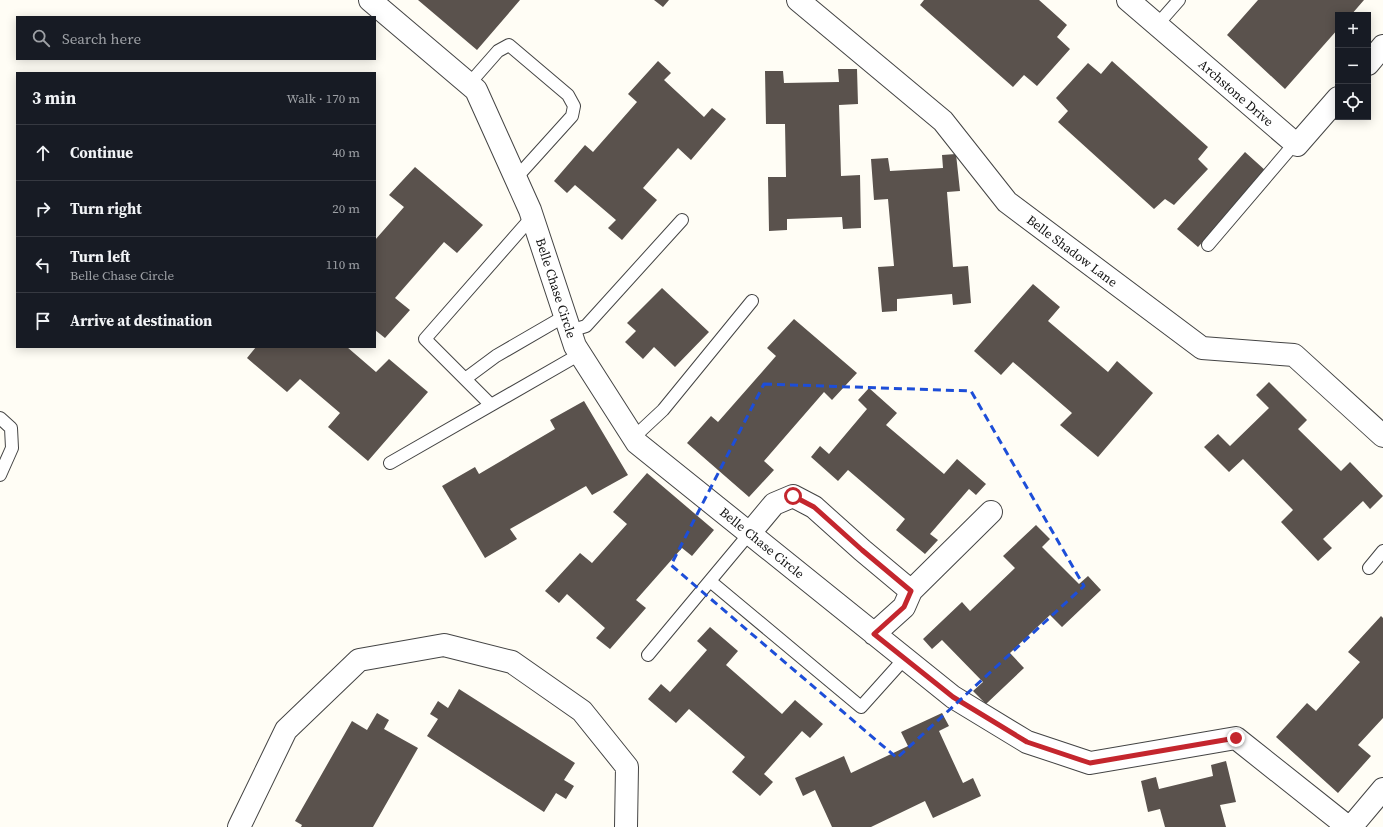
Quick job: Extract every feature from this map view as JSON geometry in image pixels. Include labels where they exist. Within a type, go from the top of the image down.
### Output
[{"type":"street","name":"Belle Chase Circle","points":[[370,0],[476,90],[532,217],[575,346],[637,443],[953,697],[1027,742],[1090,763],[1236,738],[1348,827]]},
{"type":"street","name":"Belle Shadow Lane","points":[[798,0],[943,121],[1007,202],[1202,348],[1294,355],[1383,436]]},
{"type":"street","name":"Archstone Drive","points":[[1128,0],[1297,145]]},
{"type":"street","points":[[1371,60],[1383,46]]},
{"type":"street","points":[[1297,145],[1335,101]]},
{"type":"street","points":[[749,534],[774,504],[793,496],[814,507],[911,591]]},
{"type":"street","points":[[874,634],[904,607],[911,591],[991,512]]},
{"type":"street","points":[[239,827],[286,730],[359,660],[444,645],[512,662],[582,711],[627,767],[626,827]]},
{"type":"street","points":[[1352,827],[1383,789]]},
{"type":"lane","points":[[1157,25],[1178,0]]},
{"type":"lane","points":[[469,84],[498,51],[509,45],[568,95],[574,106],[572,116],[516,178]]},
{"type":"lane","points":[[1208,244],[1289,150],[1297,145]]},
{"type":"lane","points":[[491,405],[425,339],[532,217]]},
{"type":"lane","points":[[464,378],[496,356],[568,324],[586,326],[682,220]]},
{"type":"lane","points":[[633,438],[663,410],[752,301]]},
{"type":"lane","points":[[390,463],[580,354]]},
{"type":"lane","points":[[0,418],[11,428],[12,448],[0,475]]},
{"type":"lane","points":[[648,655],[749,534]]},
{"type":"lane","points":[[1369,568],[1383,551]]},
{"type":"lane","points":[[710,581],[861,707],[905,658]]},
{"type":"highlighted area","points":[[764,384],[971,391],[1084,586],[897,758],[671,565]]},
{"type":"building","points":[[418,0],[520,0],[477,50]]},
{"type":"building","points":[[654,0],[669,0],[663,7]]},
{"type":"building","points":[[924,0],[1039,0],[1067,25],[1057,37],[1070,49],[1037,86],[1024,75],[1013,87],[920,5]]},
{"type":"building","points":[[1258,0],[1364,0],[1354,12],[1335,12],[1335,32],[1285,89],[1227,35]]},
{"type":"building","points":[[658,61],[671,73],[664,80],[704,117],[712,108],[726,119],[691,160],[678,148],[643,188],[657,200],[622,240],[608,228],[616,220],[575,185],[567,193],[554,181],[585,145],[593,152],[637,102],[628,94]]},
{"type":"building","points":[[1112,61],[1208,147],[1198,159],[1208,169],[1174,205],[1165,199],[1154,209],[1058,122],[1068,111],[1056,98],[1088,63],[1101,74]]},
{"type":"building","points":[[838,69],[857,69],[858,104],[839,105],[841,176],[860,175],[861,228],[843,229],[842,217],[787,219],[787,230],[769,231],[768,177],[786,177],[785,124],[766,124],[765,71],[783,71],[784,83],[839,82]]},
{"type":"building","points":[[1245,152],[1266,171],[1198,247],[1177,229]]},
{"type":"building","points":[[956,154],[960,191],[947,192],[953,267],[968,266],[971,303],[953,305],[952,294],[897,299],[897,311],[882,312],[878,267],[894,266],[888,199],[874,200],[871,159],[888,158],[890,171],[943,168],[942,155]]},
{"type":"building","points":[[415,167],[483,225],[457,253],[444,242],[395,298],[410,310],[385,338],[376,331],[376,239],[404,207],[389,195]]},
{"type":"building","points":[[1033,284],[1060,307],[1048,321],[1108,372],[1117,361],[1153,393],[1098,457],[1060,425],[1072,413],[1013,362],[1001,375],[974,351]]},
{"type":"building","points":[[662,288],[709,332],[675,367],[654,347],[643,359],[625,342],[636,331],[627,323]]},
{"type":"building","points":[[794,319],[857,373],[832,400],[824,392],[764,461],[774,470],[749,497],[687,443],[711,416],[718,422],[776,356],[767,348]]},
{"type":"building","points":[[255,348],[348,348],[376,372],[389,359],[428,392],[368,461],[328,427],[340,413],[300,379],[287,392],[247,358]]},
{"type":"building","points":[[1269,382],[1307,420],[1298,429],[1341,471],[1350,462],[1383,496],[1370,509],[1363,501],[1323,539],[1332,548],[1318,561],[1281,522],[1293,510],[1243,459],[1229,472],[1204,447],[1218,434],[1230,446],[1269,408],[1256,395]]},
{"type":"building","points":[[869,388],[897,413],[886,425],[944,474],[957,459],[986,484],[976,495],[969,489],[930,534],[938,540],[925,554],[896,530],[905,519],[848,470],[838,481],[811,457],[820,446],[829,454],[867,409],[858,400]]},
{"type":"building","points":[[584,401],[628,475],[592,495],[586,486],[510,529],[517,539],[485,558],[442,486],[475,467],[479,474],[555,429],[550,420]]},
{"type":"building","points":[[647,473],[714,530],[692,556],[682,548],[636,600],[646,608],[610,649],[596,638],[605,628],[567,594],[559,603],[545,591],[580,553],[592,563],[627,524],[613,512]]},
{"type":"building","points":[[1036,525],[1050,539],[1042,547],[1079,584],[1088,576],[1101,590],[1062,627],[1050,615],[1010,653],[1024,668],[986,704],[973,691],[983,682],[942,640],[932,649],[923,639],[962,602],[970,611],[1015,568],[1003,556]]},
{"type":"building","points":[[1381,616],[1383,618],[1383,718],[1358,745],[1371,756],[1338,793],[1276,737],[1307,703],[1316,711],[1360,662],[1348,652]]},
{"type":"building","points":[[710,627],[738,651],[726,665],[782,714],[795,700],[823,724],[810,738],[802,731],[764,774],[773,782],[760,796],[732,772],[745,757],[689,709],[676,723],[648,699],[661,684],[670,692],[707,650],[697,641]]},
{"type":"building","points":[[459,689],[575,763],[564,780],[574,786],[566,799],[556,793],[544,812],[427,736],[438,719],[430,714],[438,701],[448,708]]},
{"type":"building","points":[[377,713],[389,720],[384,729],[418,748],[373,827],[301,827],[302,825],[295,821],[352,721],[367,730]]},
{"type":"building","points":[[942,713],[949,726],[939,731],[963,783],[973,778],[981,796],[933,818],[925,801],[871,827],[832,827],[815,790],[803,796],[795,778],[844,756],[851,773],[908,746],[901,732]]},
{"type":"building","points":[[1226,761],[1236,802],[1220,805],[1226,827],[1165,827],[1160,809],[1148,812],[1141,781],[1156,777],[1159,789],[1213,776],[1211,765]]},
{"type":"route","points":[[793,496],[814,507],[911,591],[904,607],[874,634],[953,697],[1027,742],[1090,763],[1236,738]]}]
